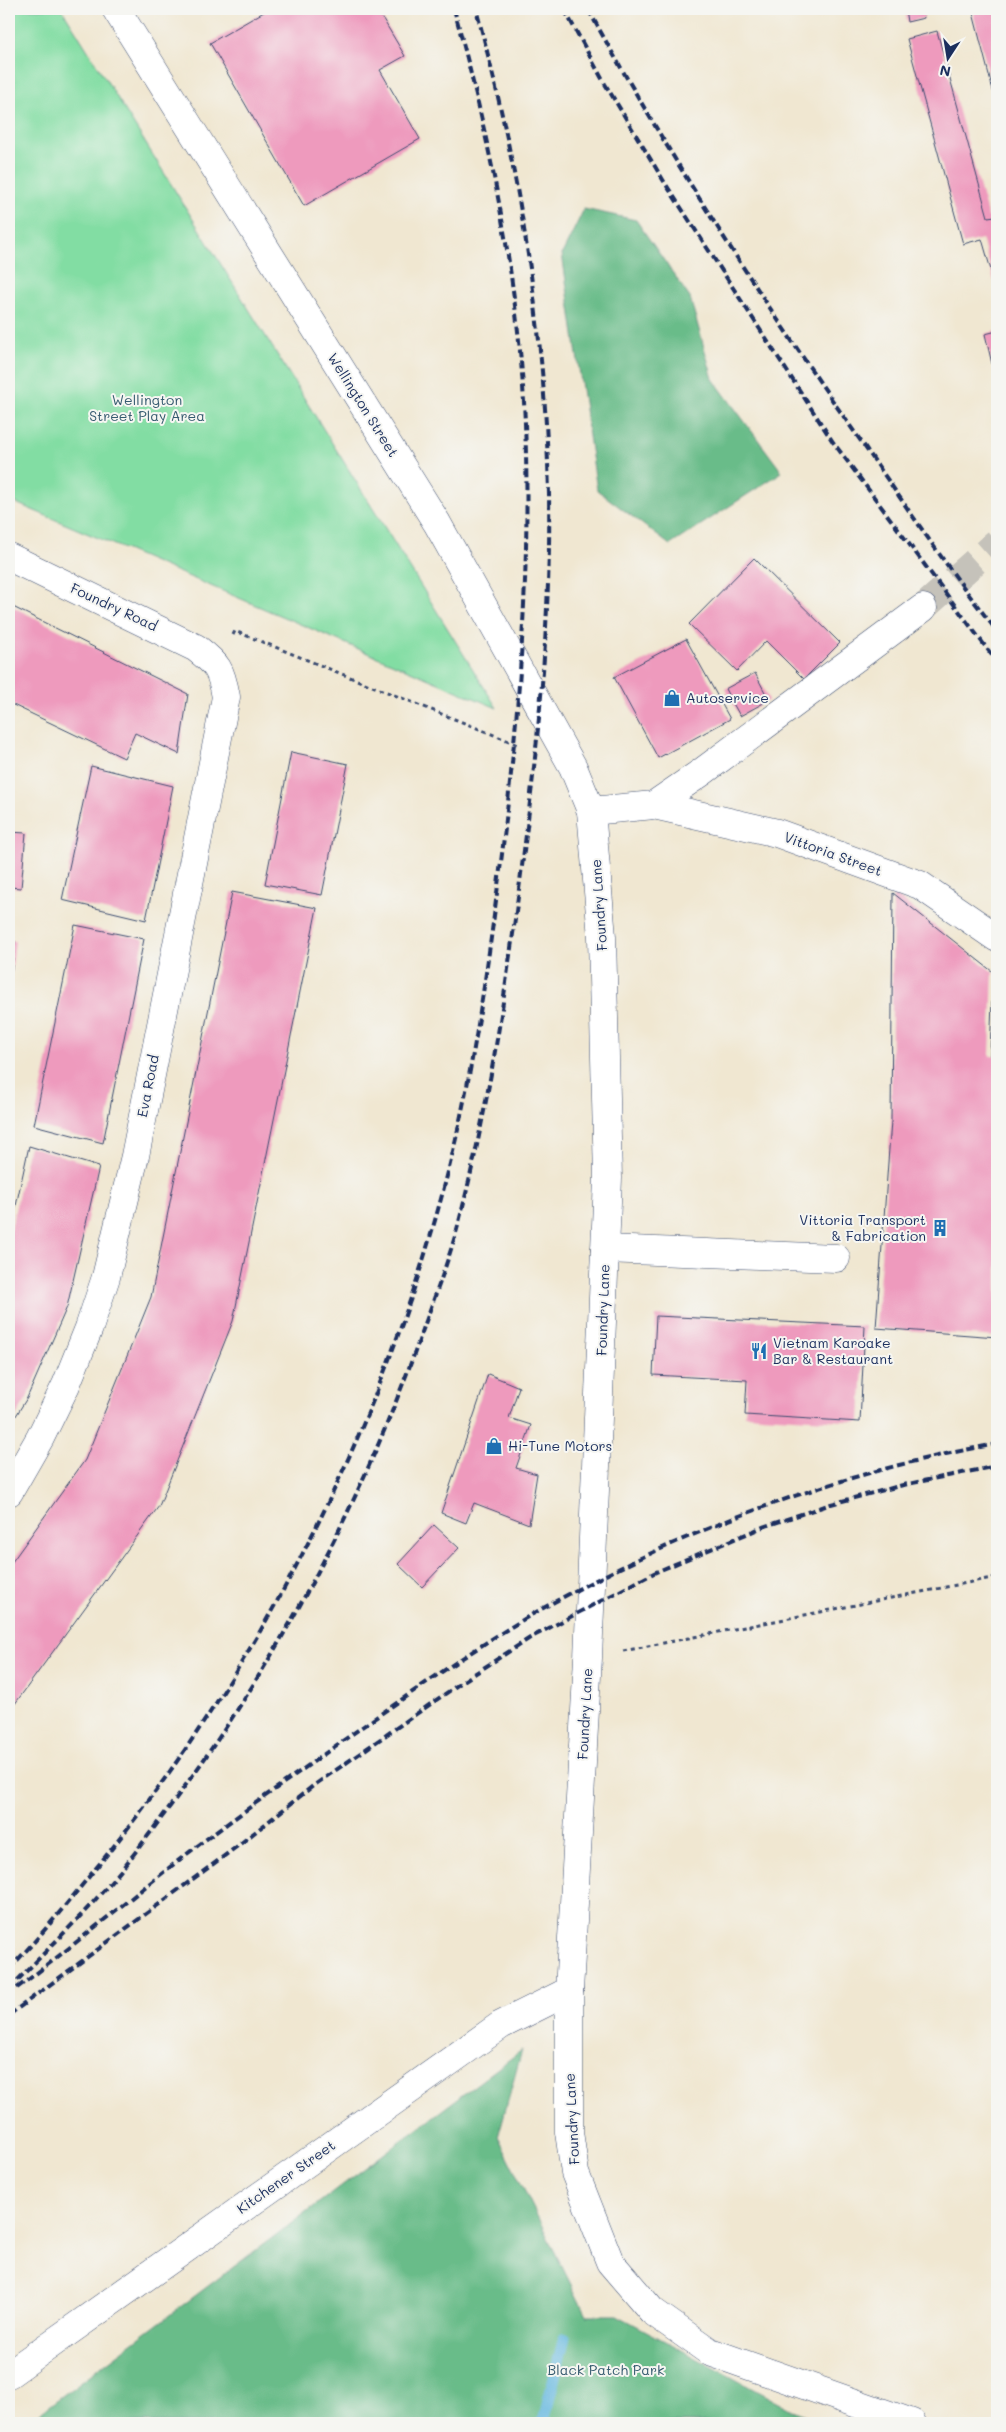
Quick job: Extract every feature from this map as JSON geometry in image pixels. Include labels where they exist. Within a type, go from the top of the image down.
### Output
[{"type":"street","name":"Wellington Street","points":[[116,9],[437,523],[573,767],[591,811]]},
{"type":"street","name":"Foundry Road","points":[[9,557],[168,633],[196,648],[216,663]]},
{"type":"street","points":[[591,811],[654,805],[702,772],[923,608]]},
{"type":"street","name":"Eva Road","points":[[9,1492],[40,1438],[66,1385],[89,1328],[106,1277],[135,1156],[172,962],[224,715],[226,697],[223,680],[216,663]]},
{"type":"street","name":"Vittoria Street","points":[[654,805],[777,833],[920,885],[997,938]]},
{"type":"street","name":"Foundry Lane","points":[[591,811],[602,937],[608,1178],[588,1658],[569,1991],[570,2132],[575,2173],[610,2262],[652,2311],[710,2352],[912,2423]]},
{"type":"street","points":[[605,1249],[836,1258]]},
{"type":"street","name":"Kitchener Street","points":[[9,2374],[501,2025],[569,1991]]},
{"type":"path","points":[[216,663],[235,631],[573,767]]},
{"type":"path","points":[[588,1658],[997,1576]]},
{"type":"green space","name":"Wellington Street Play Area","points":[[9,9],[62,9],[497,708],[9,500]]},
{"type":"green space","points":[[584,209],[636,220],[690,298],[713,379],[782,472],[670,545],[597,490],[562,254]]},
{"type":"green space","name":"Black Patch Park","points":[[522,2050],[498,2137],[586,2315],[617,2315],[792,2410],[828,2423],[26,2423]]},
{"type":"building","points":[[269,9],[377,9],[405,56],[380,70],[420,139],[304,206],[210,43]]},
{"type":"building","points":[[905,9],[922,9],[924,18],[907,22]]},
{"type":"building","points":[[972,9],[997,9],[997,106]]},
{"type":"building","points":[[937,31],[988,217],[995,216],[997,223],[997,291],[982,239],[963,244],[907,39]]},
{"type":"building","points":[[997,331],[997,363],[992,364],[985,334]]},
{"type":"building","points":[[754,558],[840,643],[804,679],[766,641],[737,671],[689,624]]},
{"type":"building","points":[[9,605],[188,694],[179,754],[135,733],[124,758],[9,703]]},
{"type":"building","name":"Autoservice","points":[[686,639],[730,719],[658,758],[614,677]]},
{"type":"building","points":[[755,673],[769,700],[740,716],[725,689]]},
{"type":"building","points":[[291,752],[348,764],[322,895],[265,884]]},
{"type":"building","points":[[91,766],[173,786],[146,920],[62,900]]},
{"type":"building","points":[[9,832],[26,833],[21,888],[9,887]]},
{"type":"building","points":[[232,892],[317,908],[233,1321],[159,1506],[9,1712],[9,1566],[85,1460],[151,1297]]},
{"type":"building","points":[[893,893],[993,972],[990,1056],[997,1056],[997,1337],[876,1328],[891,1121]]},
{"type":"building","points":[[75,925],[144,939],[103,1143],[34,1125]]},
{"type":"building","points":[[9,940],[15,941],[10,984],[9,984]]},
{"type":"building","points":[[29,1146],[99,1167],[67,1307],[27,1398],[9,1427],[9,1238]]},
{"type":"building","name":"Vietnam Karoake Bar & Restaurant","points":[[656,1316],[865,1326],[860,1422],[745,1415],[747,1380],[653,1375]]},
{"type":"building","name":"Hi-Tune Motors","points":[[488,1374],[519,1387],[509,1418],[531,1425],[516,1468],[537,1474],[529,1524],[474,1503],[466,1523],[441,1513]]},
{"type":"building","points":[[434,1525],[459,1548],[422,1587],[398,1564]]},
{"type":"waterway","points":[[543,2423],[564,2339]]},
{"type":"tunnel","points":[[923,608],[997,542]]},
{"type":"railway","points":[[9,1969],[72,1898],[150,1799],[204,1721],[254,1641],[300,1558],[342,1473],[379,1385],[411,1296],[439,1206],[460,1119],[484,987],[514,741],[523,628],[526,459],[520,352],[508,253],[479,106],[454,9]]},
{"type":"railway","points":[[9,1989],[93,1902],[139,1848],[210,1751],[247,1695],[314,1580],[372,1460],[397,1398],[448,1260],[471,1171],[497,1041],[528,820],[546,634],[549,541],[549,494],[542,371],[527,249],[505,129],[476,9]]},
{"type":"railway","points":[[564,9],[605,84],[665,183],[833,442],[997,662]]},
{"type":"railway","points":[[588,9],[652,121],[755,286],[930,540],[997,631]]},
{"type":"railway","points":[[17,1988],[177,1862],[260,1800],[449,1667],[538,1611],[647,1555],[703,1530],[761,1508],[819,1488],[878,1471],[937,1456],[997,1444]]},
{"type":"railway","points":[[9,2015],[235,1848],[313,1786],[465,1680],[530,1638],[656,1572],[763,1527],[831,1504],[903,1485],[997,1466]]},
{"type":"place","name":"Autoservice","points":[[672,698]]},
{"type":"place","name":"Vittoria Transport & Fabrication","points":[[940,1228]]},
{"type":"place","name":"Vietnam Karoake Bar & Restaurant","points":[[759,1351]]},
{"type":"place","name":"Hi-Tune Motors","points":[[494,1446]]}]
